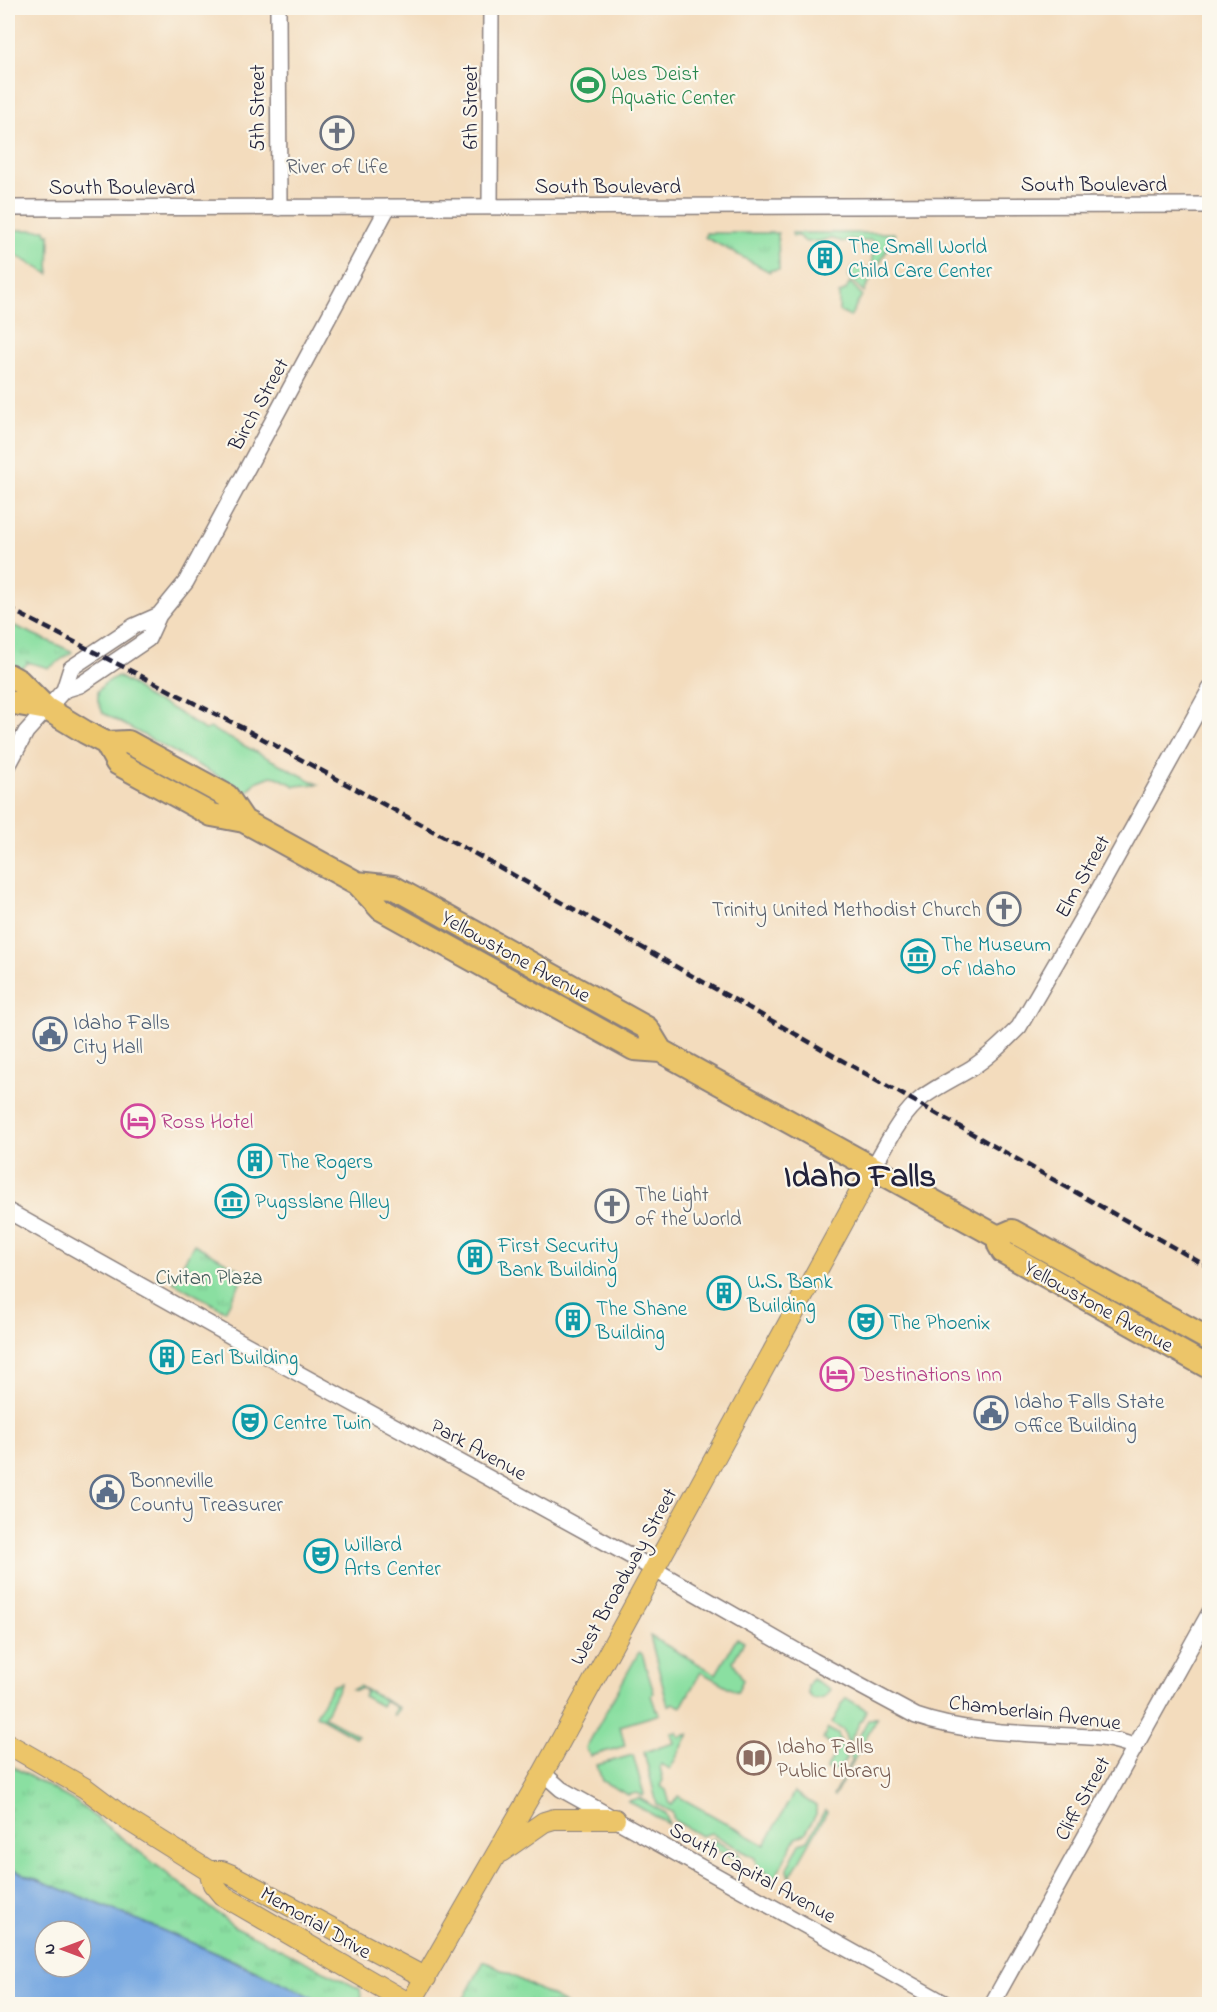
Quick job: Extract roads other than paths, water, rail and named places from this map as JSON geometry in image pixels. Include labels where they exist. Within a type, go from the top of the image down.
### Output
[{"type":"highway","name":"Yellowstone Avenue","points":[[8,675],[19,681],[47,709],[106,743],[117,763],[212,815],[244,821],[357,883],[381,909],[634,1049],[661,1051],[998,1237],[1012,1232],[1209,1340]]},
{"type":"highway","name":"Yellowstone Avenue","points":[[8,702],[47,709]]},
{"type":"highway","name":"Yellowstone Avenue","points":[[998,1237],[1003,1252],[1209,1368]]},
{"type":"main road","name":"West Broadway Street","points":[[410,2004],[543,1773],[873,1168]]},
{"type":"main road","name":"Memorial Drive","points":[[8,1744],[85,1788],[126,1818],[208,1871],[232,1875],[426,1978]]},
{"type":"main road","points":[[496,1855],[544,1822],[561,1817],[615,1819]]},
{"type":"main road","name":"Memorial Drive","points":[[208,1871],[213,1884],[222,1895],[410,2004]]},
{"type":"street","name":"5th Street","points":[[278,8],[279,208]]},
{"type":"street","name":"6th Street","points":[[490,207],[491,8]]},
{"type":"street","name":"South Boulevard","points":[[8,208],[1209,205]]},
{"type":"street","name":"Birch Street","points":[[8,766],[26,732],[64,690],[80,685],[148,639],[159,615],[186,582],[388,207]]},
{"type":"street","name":"Elm Street","points":[[873,1168],[896,1128],[916,1103],[973,1067],[1002,1045],[1019,1027],[1099,889],[1209,689]]},
{"type":"street","name":"Park Avenue","points":[[8,1211],[858,1685],[916,1716],[931,1721]]},
{"type":"street","name":"Cliff Street","points":[[992,2004],[1209,1612]]},
{"type":"street","name":"Chamberlain Avenue","points":[[931,1721],[985,1730],[1111,1738],[1135,1747]]},
{"type":"street","name":"South Capital Avenue","points":[[543,1773],[561,1789],[946,2004]]},
{"type":"water","points":[[8,1868],[169,1933],[327,2004],[8,2004]]},
{"type":"railway","points":[[8,608],[241,727],[494,864],[1210,1268]]},
{"type":"place","name":"Wes Deist Aquatic Center","points":[[588,85]]},
{"type":"place","name":"River of Life","points":[[337,133]]},
{"type":"place","name":"The Small World Child Care Center","points":[[825,258]]},
{"type":"place","name":"Trinity United Methodist Church","points":[[1004,909]]},
{"type":"place","name":"The Museum of Idaho","points":[[918,956]]},
{"type":"place","name":"Idaho Falls City Hall","points":[[50,1034]]},
{"type":"place","name":"Ross Hotel","points":[[138,1121]]},
{"type":"place","name":"The Rogers","points":[[255,1161]]},
{"type":"place","name":"Pugsslane Alley","points":[[232,1201]]},
{"type":"place","name":"The Light of the World","points":[[612,1206]]},
{"type":"place","name":"First Security Bank Building","points":[[475,1257]]},
{"type":"place","name":"U.S. Bank Building","points":[[724,1293]]},
{"type":"place","name":"The Shane Building","points":[[573,1320]]},
{"type":"place","name":"The Phoenix","points":[[866,1322]]},
{"type":"place","name":"Earl Building","points":[[167,1357]]},
{"type":"place","name":"Destinations Inn","points":[[837,1374]]},
{"type":"place","name":"Idaho Falls State Office Building","points":[[991,1413]]},
{"type":"place","name":"Centre Twin","points":[[250,1422]]},
{"type":"place","name":"Bonneville County Treasurer","points":[[107,1492]]},
{"type":"place","name":"Willard Arts Center","points":[[321,1556]]},
{"type":"place","name":"Idaho Falls Public Library","points":[[754,1758]]},
{"type":"district","name":"Idaho Falls","points":[[860,1174]]},
{"type":"park label","name":"Civitan Plaza","points":[[209,1277]]}]
